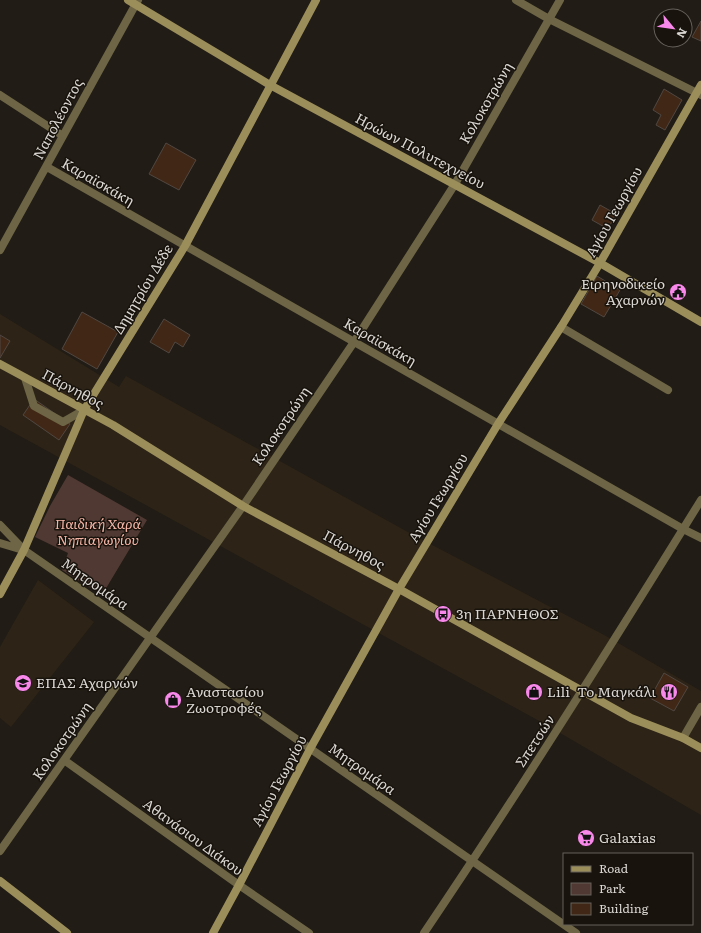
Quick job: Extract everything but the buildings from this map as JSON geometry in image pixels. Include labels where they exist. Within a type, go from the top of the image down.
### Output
[{"type":"street","name":"Ηρώων Πολυτεχνείου","points":[[128,0],[136,2],[270,86],[600,263],[701,322]]},
{"type":"street","name":"Δημητρίου Δέδε","points":[[0,594],[24,550],[84,410],[185,246],[316,0]]},
{"type":"street","points":[[516,0],[549,19],[699,94]]},
{"type":"street","name":"Κολοκοτρώνη","points":[[0,851],[243,506],[354,342],[455,184],[560,0]]},
{"type":"street","name":"Ναπολέοντος","points":[[0,250],[47,167],[136,2]]},
{"type":"street","name":"Αγίου Γεωργίου","points":[[213,933],[310,749],[398,589],[498,424],[561,327],[600,263],[699,94],[701,85]]},
{"type":"street","points":[[0,95],[63,136]]},
{"type":"street","name":"Καραϊσκάκη","points":[[47,167],[701,538]]},
{"type":"street","points":[[561,327],[668,390]]},
{"type":"street","name":"Πάρνηθος","points":[[0,364],[84,410],[113,424],[243,506],[398,589],[631,718],[683,738],[701,748]]},
{"type":"street","points":[[25,378],[34,406],[63,422],[84,410]]},
{"type":"street","name":"Σπετσών","points":[[424,933],[583,691],[701,500]]},
{"type":"street","name":"Μητρομάρα","points":[[0,525],[24,550],[563,924]]},
{"type":"street","points":[[0,543],[24,550]]},
{"type":"street","points":[[683,738],[701,707]]},
{"type":"street","name":"Αθανάσιου Διάκου","points":[[64,760],[239,886],[309,933]]},
{"type":"street","points":[[0,881],[67,933]]},
{"type":"street","name":"Μητρομάρα","points":[[564,925],[576,933]]},
{"type":"shaded area","points":[[0,314],[119,387],[126,376],[415,536],[606,636],[701,691],[701,815],[543,723],[0,425]]},
{"type":"shaded area","name":"ΕΠΑΣ Αχαρνών","points":[[38,580],[94,622],[11,727],[0,718],[0,647]]},
{"type":"green space","name":"Παιδική Χαρά Νηπιαγωγίου","points":[[68,475],[147,520],[102,595],[62,570],[68,553],[35,537],[50,506]]},
{"type":"place","name":"Ειρηνοδικείο Αχαρνών","points":[[678,292]]},
{"type":"place","name":"3η ΠΑΡΝΗΘΟΣ","points":[[443,614]]},
{"type":"place","name":"ΕΠΑΣ Αχαρνών","points":[[23,683]]},
{"type":"place","name":"Lili","points":[[534,692]]},
{"type":"place","name":"Το Μαγκάλι","points":[[669,692]]},
{"type":"place","name":"Αναστασίου Ζωοτροφές","points":[[173,700]]},
{"type":"place","name":"Galaxias","points":[[586,838]]}]
